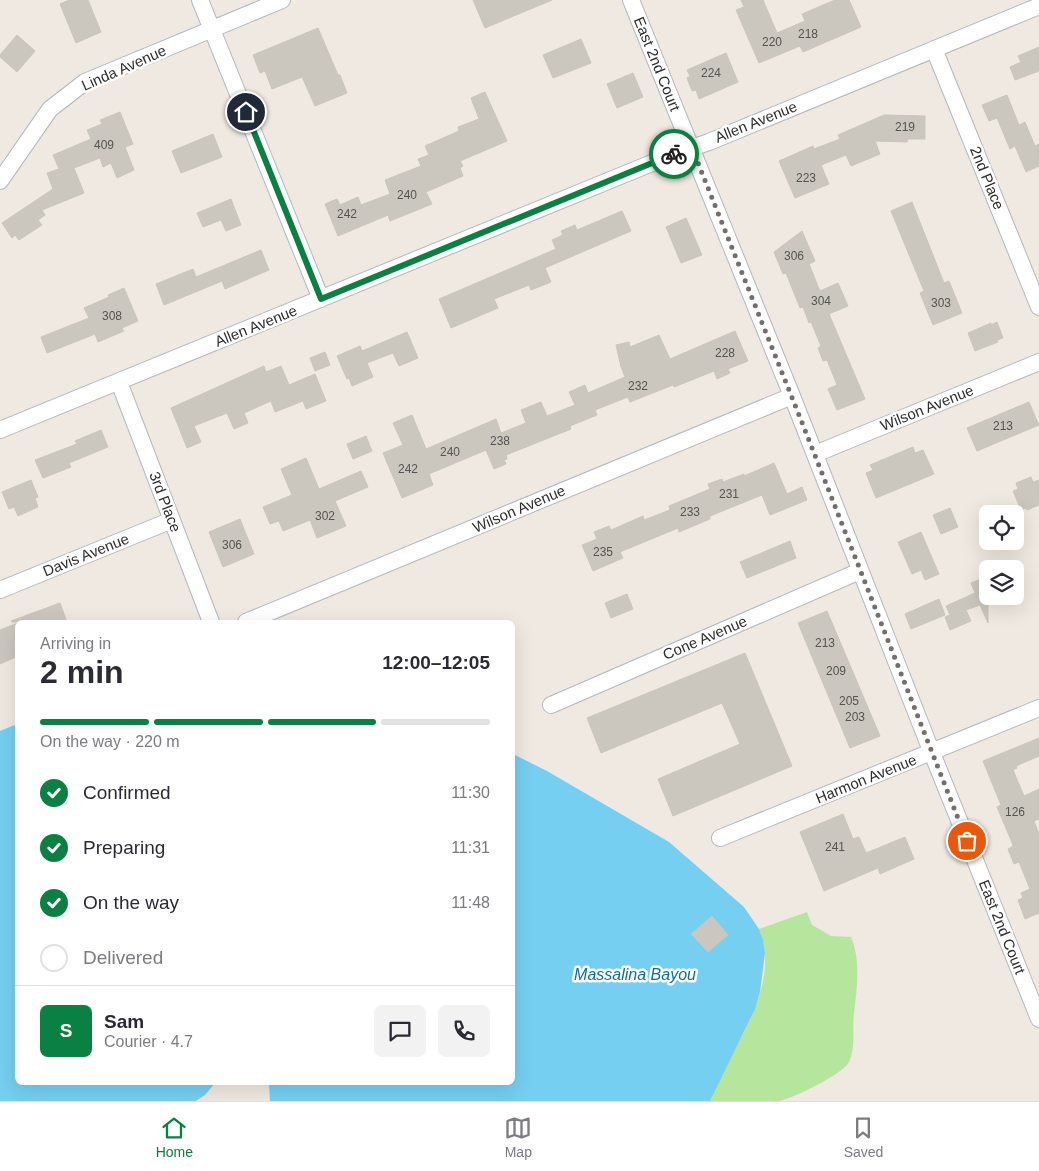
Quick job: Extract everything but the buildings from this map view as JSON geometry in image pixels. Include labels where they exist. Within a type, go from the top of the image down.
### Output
[{"type":"street","points":[[200,0],[321,299]]},
{"type":"street","name":"Linda Avenue","points":[[0,181],[50,109],[85,82],[282,0]]},
{"type":"street","name":"East 2nd Court","points":[[631,0],[792,396],[1039,1019]]},
{"type":"street","name":"Allen Avenue","points":[[0,430],[1039,6]]},
{"type":"street","name":"2nd Place","points":[[934,49],[1039,307]]},
{"type":"street","name":"Wilson Avenue","points":[[815,454],[1039,362]]},
{"type":"street","name":"3rd Place","points":[[119,382],[210,620]]},
{"type":"street","name":"Wilson Avenue","points":[[251,620],[792,396]]},
{"type":"street","name":"Davis Avenue","points":[[0,590],[172,520]]},
{"type":"street","name":"Cone Avenue","points":[[550,705],[860,571]]},
{"type":"street","name":"Harmon Avenue","points":[[720,838],[1039,708]]},
{"type":"green space","points":[[807,912],[812,925],[831,936],[851,937],[854,946],[857,984],[853,1019],[853,1044],[849,1062],[828,1079],[805,1091],[779,1101],[710,1101],[714,1089],[742,1037],[763,983],[764,947],[759,929]]},
{"type":"water","points":[[15,725],[15,1085],[213,1085],[205,1095],[196,1101],[0,1101],[0,731]]},
{"type":"water","name":"Massalina Bayou","points":[[515,755],[547,771],[669,842],[744,907],[759,929],[763,940],[765,953],[760,992],[755,1009],[710,1101],[270,1101],[269,1085],[515,1085]]},
{"type":"way so far","points":[[674,154],[692,148],[967,841]]},
{"type":"route","points":[[246,112],[321,299],[674,154]]}]
